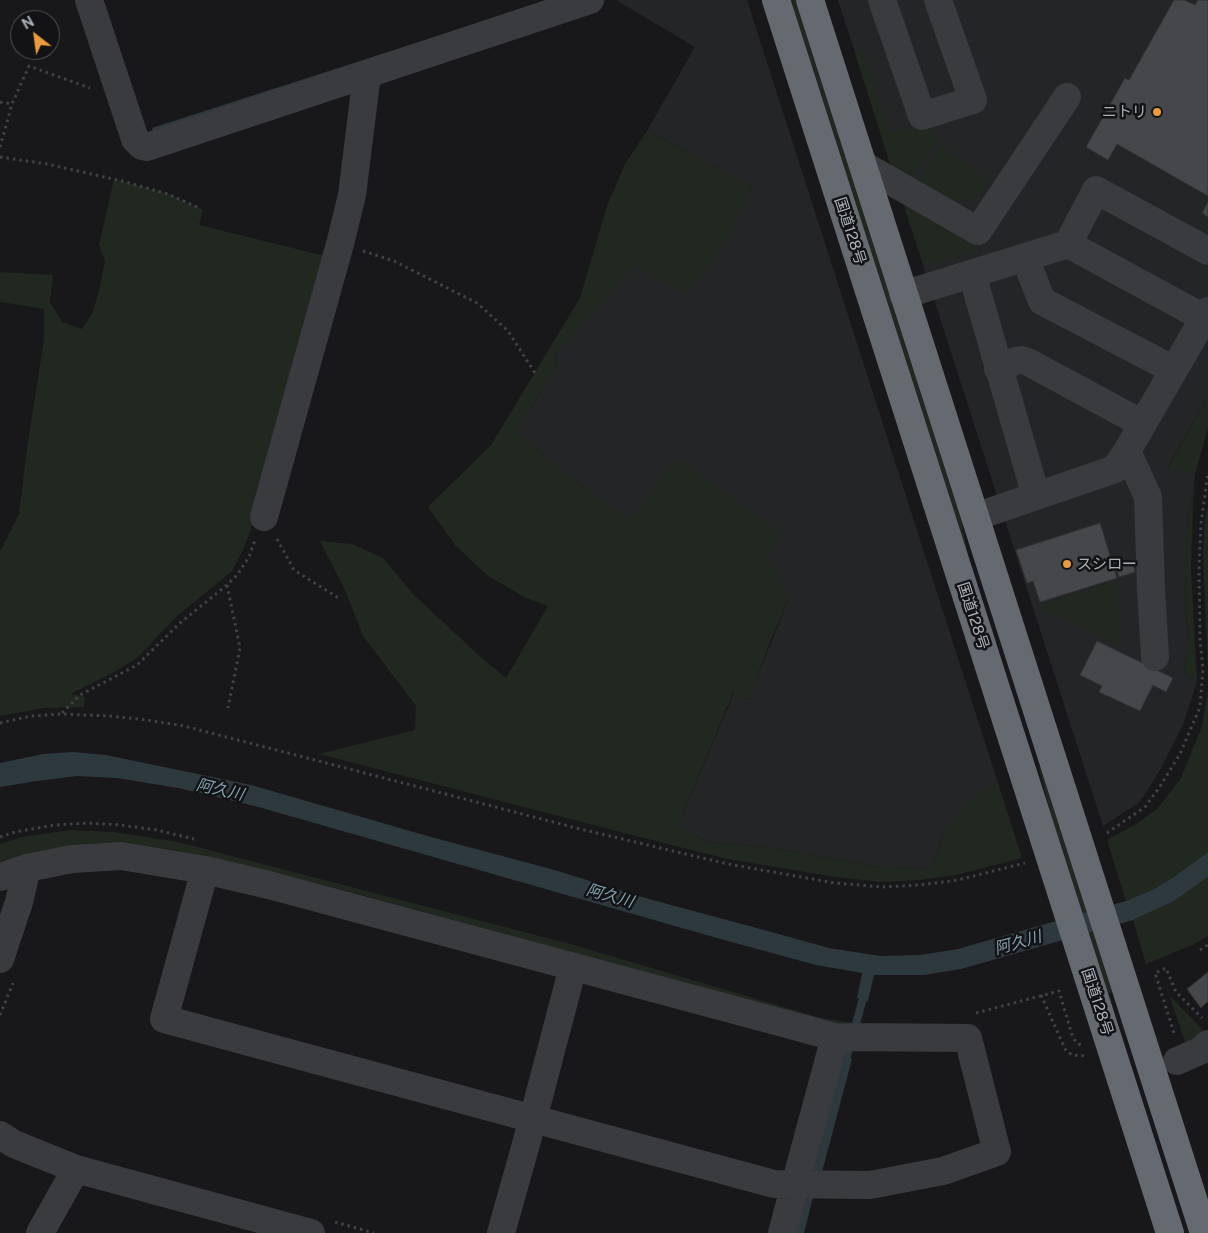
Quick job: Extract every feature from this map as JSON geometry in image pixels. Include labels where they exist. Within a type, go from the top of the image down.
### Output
[{"type":"highway","name":"国道128号","points":[[776,0],[1041,862],[1091,983],[1170,1233]]},
{"type":"highway","name":"国道128号","points":[[810,0],[903,296],[1204,1233]]},
{"type":"street","points":[[89,0],[135,139],[142,146],[152,146],[590,0]]},
{"type":"street","points":[[882,0],[922,116],[973,100],[938,0]]},
{"type":"street","points":[[264,517],[352,195],[367,74]]},
{"type":"street","points":[[863,166],[978,231],[1067,97]]},
{"type":"street","points":[[903,296],[1068,244],[1096,190],[1208,251]]},
{"type":"street","points":[[975,517],[1114,469],[1127,451],[1206,315],[1068,244]]},
{"type":"street","points":[[1025,258],[1042,301],[1174,370]]},
{"type":"street","points":[[972,274],[1036,496]]},
{"type":"street","points":[[998,369],[1015,361],[1022,360],[1028,362],[1143,424]]},
{"type":"street","points":[[1127,451],[1148,497],[1155,657]]},
{"type":"street","points":[[0,877],[27,868],[72,859],[120,856],[204,870],[269,885],[835,1037],[968,1038],[997,1152],[942,1171],[870,1185],[774,1184],[164,1019],[204,870]]},
{"type":"street","points":[[0,959],[19,902],[27,868]]},
{"type":"street","points":[[501,1233],[573,967]]},
{"type":"street","points":[[1176,1049],[1202,1050],[1206,1032]]},
{"type":"street","points":[[782,1233],[835,1037]]},
{"type":"street","points":[[0,1135],[14,1144],[76,1169],[311,1233]]},
{"type":"street","points":[[40,1233],[76,1169]]},
{"type":"path","points":[[0,147],[12,104],[28,66],[122,98]]},
{"type":"path","points":[[0,102],[12,104]]},
{"type":"path","points":[[0,157],[47,164],[122,180],[168,194],[197,207]]},
{"type":"path","points":[[340,244],[394,261],[477,303],[508,331],[535,373]]},
{"type":"path","points":[[1107,832],[1144,807],[1159,788],[1180,754],[1200,708],[1203,669],[1200,640],[1199,568],[1201,524],[1208,472]]},
{"type":"path","points":[[62,714],[80,695],[137,665],[180,623],[227,585],[237,575],[249,557],[264,517]]},
{"type":"path","points":[[264,517],[294,570],[340,599]]},
{"type":"path","points":[[227,585],[240,648],[228,708]]},
{"type":"path","points":[[0,723],[31,716],[62,714],[129,718],[184,726],[589,832],[728,864],[835,883],[882,887],[920,885],[958,880],[1041,862]]},
{"type":"path","points":[[0,837],[15,832],[54,825],[88,822],[156,830],[198,840]]},
{"type":"path","points":[[1200,950],[1208,944]]},
{"type":"path","points":[[1176,1049],[1154,973],[1166,968],[1176,992],[1206,1032]]},
{"type":"path","points":[[974,1014],[1060,991],[1073,1038],[1078,1044],[1090,1044]]},
{"type":"path","points":[[1041,996],[1066,1051],[1072,1056],[1090,1057]]},
{"type":"shaded area","points":[[616,0],[747,0],[998,783],[981,790],[945,830],[932,869],[885,868],[766,847],[707,842],[678,825],[734,693],[748,700],[789,598],[630,521],[549,460],[516,432],[557,366],[556,353],[636,264],[686,295],[752,186],[647,131],[695,47]]},
{"type":"shaded area","points":[[788,0],[797,0],[956,495],[969,559],[967,560]]},
{"type":"shaded area","points":[[838,0],[1208,0],[1208,396],[1168,467],[1195,474],[1187,532],[1185,602],[1188,634],[1184,674],[1197,682],[1182,727],[1160,770],[1140,802],[1103,826]]},
{"type":"shaded area","points":[[863,51],[890,133],[930,123],[937,143],[913,177],[890,164],[855,53]]},
{"type":"shaded area","points":[[647,131],[752,186],[727,240],[686,295],[636,265],[556,353],[557,366],[516,432],[549,460],[630,521],[677,458],[782,533],[768,558],[789,598],[769,644],[749,700],[733,693],[678,825],[707,842],[766,847],[885,868],[932,869],[945,830],[981,790],[998,783],[1022,858],[956,875],[920,880],[882,882],[835,877],[728,859],[319,754],[415,730],[416,706],[363,636],[345,590],[320,541],[352,544],[383,558],[414,595],[506,678],[548,606],[526,598],[488,576],[455,545],[428,507],[491,445],[580,298],[607,206],[625,164]]},
{"type":"shaded area","points":[[942,146],[990,181],[978,198],[955,203],[918,180]]},
{"type":"shaded area","points":[[114,179],[168,194],[203,210],[199,225],[329,257],[259,508],[243,550],[232,571],[176,617],[137,658],[116,671],[70,694],[85,697],[84,707],[44,708],[0,716],[0,552],[19,514],[44,339],[44,309],[0,302],[0,272],[53,275],[50,302],[62,322],[82,329],[92,314],[99,291],[105,261],[99,245]]},
{"type":"shaded area","points":[[911,206],[981,250],[924,266],[905,210]]},
{"type":"shaded area","points":[[1208,396],[1208,428],[1195,474],[1168,468]]},
{"type":"shaded area","points":[[1195,474],[1191,567],[1197,682],[1184,674],[1188,634],[1185,602],[1187,532]]},
{"type":"shaded area","points":[[1208,507],[1208,673],[1203,556],[1205,519]]},
{"type":"shaded area","points":[[1117,580],[1120,645],[1036,606]]},
{"type":"shaded area","points":[[1208,691],[1208,852],[1154,889],[1126,901],[1107,840],[1136,824],[1157,809],[1181,778],[1202,726]]},
{"type":"shaded area","points":[[1041,765],[1111,993],[1107,993],[1055,834],[1039,767]]},
{"type":"shaded area","points":[[70,830],[114,832],[178,842],[574,945],[821,1018],[854,1023],[978,1024],[957,1026],[848,1024],[827,1022],[355,893],[255,867],[207,858],[95,843],[0,861],[0,844],[22,837]]},
{"type":"shaded area","points":[[1208,877],[1208,936],[1192,945],[1146,964],[1133,920],[1174,901]]},
{"type":"shaded area","points":[[1163,977],[1170,996],[1207,1034],[1187,1048]]},
{"type":"water","points":[[549,0],[153,131],[152,128]]},
{"type":"water","name":"阿久川","points":[[73,752],[106,755],[251,785],[431,837],[551,869],[649,899],[829,948],[880,956],[920,955],[958,949],[1126,901],[1154,889],[1208,852],[1208,877],[1174,901],[1133,920],[961,969],[924,975],[874,975],[868,1001],[857,998],[862,973],[816,965],[717,938],[255,806],[178,788],[117,778],[77,776],[0,787],[0,763],[43,754]]},
{"type":"water","points":[[843,1057],[852,1059],[822,1172],[816,1172],[812,1167]]},
{"type":"water","points":[[813,1197],[804,1233],[795,1233],[803,1201]]},
{"type":"building","name":"ニトリ","points":[[1174,0],[1184,0],[1195,5],[1198,0],[1208,0],[1208,196],[1117,144],[1108,160],[1086,147],[1125,78],[1129,80]]},
{"type":"building","points":[[1208,202],[1208,217],[1202,213]]},
{"type":"building","name":"スシロー","points":[[1100,523],[1117,578],[1040,602],[1033,581],[1027,583],[1016,550]]},
{"type":"building","points":[[1132,561],[1135,572],[1119,577],[1116,566]]},
{"type":"building","points":[[1097,641],[1173,678],[1166,692],[1153,685],[1140,711],[1099,692],[1102,686],[1080,675]]},
{"type":"building","points":[[1208,972],[1208,1003],[1201,1008],[1187,989]]},
{"type":"waterway","points":[[844,1067],[865,991]]},
{"type":"place","name":"ニトリ","points":[[1157,112]]},
{"type":"place","name":"スシロー","points":[[1067,564]]}]
